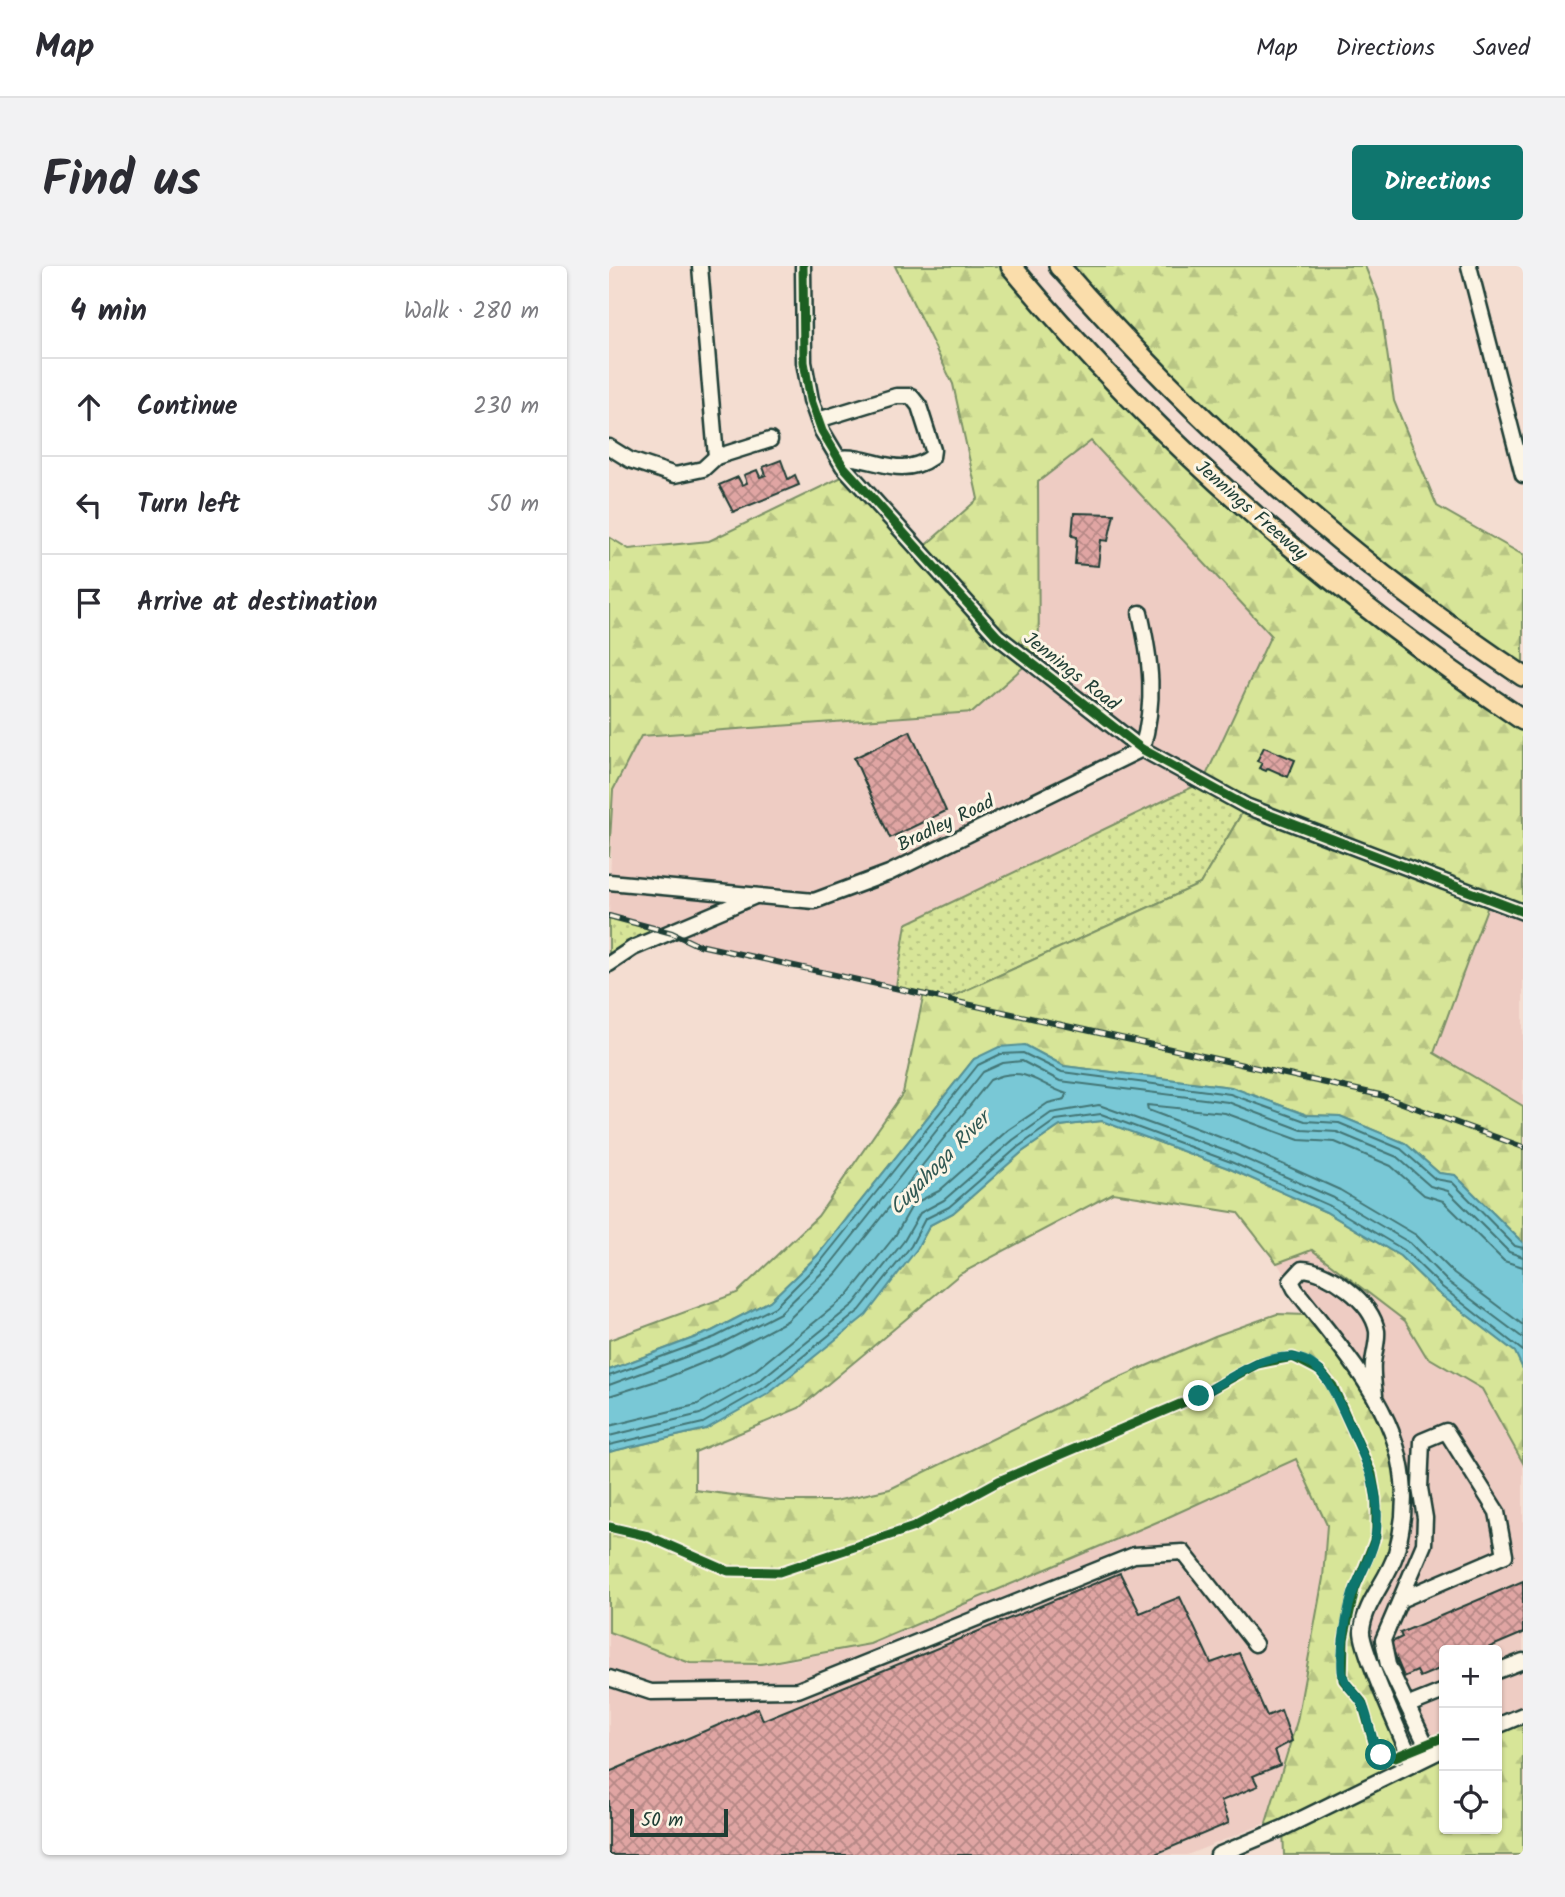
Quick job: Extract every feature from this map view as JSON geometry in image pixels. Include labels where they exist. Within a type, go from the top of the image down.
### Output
[{"type":"highway","name":"Jennings Freeway","points":[[1011,266],[1120,387],[1247,509],[1373,613],[1523,720]]},
{"type":"highway","name":"Jennings Freeway","points":[[1059,266],[1169,385],[1300,508],[1421,604],[1523,676]]},
{"type":"street","points":[[699,266],[716,457]]},
{"type":"street","name":"Jennings Road","points":[[803,266],[804,362],[818,421],[839,458],[997,636],[1142,749],[1246,806],[1523,912]]},
{"type":"street","points":[[1469,266],[1523,474]]},
{"type":"street","points":[[818,421],[896,396],[911,396],[919,406],[933,450],[932,457],[925,462],[894,469],[851,457],[839,458]]},
{"type":"street","points":[[609,447],[630,460],[675,475],[703,469],[716,457],[770,440]]},
{"type":"street","points":[[1140,613],[1151,661],[1152,689],[1149,722],[1142,749]]},
{"type":"street","name":"Bradley Road","points":[[609,882],[814,901],[889,873],[1142,749]]},
{"type":"street","name":"Bradley Road","points":[[609,964],[632,948],[758,895]]},
{"type":"street","points":[[1375,1395],[1375,1323],[1339,1282],[1320,1271],[1302,1269],[1291,1281],[1295,1289],[1375,1395],[1401,1454],[1404,1506],[1392,1566],[1367,1609],[1361,1633],[1413,1764]]},
{"type":"street","points":[[1218,1855],[1283,1828],[1438,1752],[1388,1665],[1383,1640],[1400,1600],[1425,1544],[1425,1518],[1420,1488],[1422,1441],[1446,1431],[1497,1512],[1505,1555],[1400,1600]]},
{"type":"street","points":[[609,1678],[651,1692],[798,1690],[1134,1555],[1183,1552],[1255,1644]]},
{"type":"street","points":[[1502,1669],[1523,1661]]},
{"type":"street","points":[[1409,1705],[1439,1693]]},
{"type":"street","points":[[1502,1724],[1523,1715]]},
{"type":"shaded area","points":[[1091,441],[1271,635],[1203,782],[906,924],[896,987],[695,944],[672,933],[609,917],[613,790],[641,736],[973,712],[1029,662],[1039,669],[1038,482]]},
{"type":"shaded area","points":[[1490,899],[1523,912],[1523,1106],[1434,1053]]},
{"type":"shaded area","points":[[1312,1250],[1404,1320],[1426,1356],[1482,1389],[1523,1463],[1523,1716],[1502,1726],[1502,1645],[1439,1645],[1439,1752],[1413,1764],[1361,1633],[1383,1581],[1302,1299],[1277,1263]]},
{"type":"shaded area","points":[[1296,1459],[1327,1524],[1323,1578],[1297,1721],[1266,1823],[1187,1855],[609,1855],[609,1601],[690,1663],[761,1664],[794,1660],[869,1641],[1164,1519]]},
{"type":"green space","points":[[895,266],[1011,266],[1247,509],[1523,720],[1523,912],[1490,900],[1434,1053],[1523,1106],[1523,1243],[1455,1175],[1439,1173],[1405,1143],[1340,1116],[1307,1115],[1231,1087],[1064,1066],[1025,1045],[974,1059],[817,1256],[770,1301],[712,1331],[609,1370],[609,1340],[737,1293],[818,1216],[903,1093],[924,993],[949,998],[1200,884],[1246,806],[1203,782],[1271,635],[1091,441],[1038,482],[1039,670],[1029,662],[973,712],[641,736],[613,790],[609,857],[609,537],[629,549],[709,541],[850,473],[920,550],[978,499],[953,384]]},
{"type":"green space","points":[[1059,266],[1365,266],[1380,303],[1394,401],[1437,506],[1523,555],[1523,676],[1355,552]]},
{"type":"green space","points":[[1203,782],[1246,806],[1200,884],[949,998],[896,987],[906,924]]},
{"type":"green space","points":[[609,917],[672,933],[609,960]]},
{"type":"green space","points":[[1102,1121],[1228,1168],[1326,1212],[1400,1256],[1437,1292],[1516,1352],[1523,1369],[1523,1463],[1482,1389],[1426,1356],[1405,1321],[1312,1250],[1277,1263],[1238,1213],[1113,1193],[960,1274],[799,1408],[695,1452],[695,1490],[780,1501],[835,1501],[890,1489],[1105,1384],[1215,1336],[1277,1314],[1307,1315],[1328,1331],[1401,1454],[1401,1533],[1361,1633],[1413,1763],[1439,1751],[1439,1834],[1502,1834],[1502,1725],[1523,1716],[1523,1855],[1284,1855],[1283,1828],[1271,1833],[1266,1823],[1297,1721],[1323,1578],[1327,1525],[1296,1459],[1164,1519],[870,1644],[761,1664],[690,1663],[609,1632],[609,1452],[706,1429],[917,1249],[930,1225],[953,1213],[1022,1152],[1060,1126]]},
{"type":"water","name":"Cuyahoga River","points":[[1025,1045],[1064,1066],[1231,1087],[1307,1115],[1340,1116],[1405,1143],[1439,1173],[1455,1175],[1523,1243],[1523,1369],[1515,1352],[1437,1292],[1400,1256],[1326,1212],[1228,1168],[1102,1121],[1060,1126],[1022,1152],[953,1213],[930,1225],[917,1249],[866,1315],[768,1394],[706,1429],[609,1452],[609,1370],[712,1331],[770,1301],[817,1256],[974,1059],[999,1047]]},
{"type":"building","points":[[781,460],[788,479],[795,475],[799,485],[733,512],[719,485],[738,477],[742,485],[747,483],[744,475],[757,470],[760,477],[766,475],[763,467]]},
{"type":"building","points":[[1074,513],[1114,514],[1108,541],[1101,540],[1098,566],[1075,564],[1077,537],[1072,536]]},
{"type":"building","points":[[910,731],[946,811],[890,838],[854,758]]},
{"type":"building","points":[[1264,747],[1295,760],[1288,777],[1268,768],[1266,771],[1259,768],[1262,763],[1257,761]]},
{"type":"building","points":[[1120,1573],[1140,1613],[1180,1597],[1211,1663],[1239,1653],[1267,1716],[1281,1710],[1292,1741],[1275,1750],[1280,1765],[1253,1776],[1258,1786],[1221,1801],[1229,1823],[1153,1855],[609,1855],[609,1772],[758,1708],[763,1720]]},
{"type":"building","points":[[1523,1581],[1523,1633],[1495,1645],[1439,1645],[1439,1669],[1420,1677],[1417,1671],[1404,1677],[1390,1643],[1402,1637],[1400,1633]]},
{"type":"railway","points":[[609,916],[672,933],[695,944],[1380,1095],[1523,1147]]},
{"type":"cycle path","points":[[803,266],[804,362],[811,400],[822,431],[843,466],[997,636],[1142,749],[1246,806],[1523,912]]},
{"type":"cycle path","points":[[609,1527],[648,1536],[728,1571],[779,1572],[914,1527],[999,1481],[1199,1396],[1257,1364],[1293,1357],[1320,1371],[1333,1386],[1372,1474],[1376,1498],[1376,1536],[1355,1589],[1344,1639],[1343,1680],[1362,1702],[1375,1748],[1381,1755],[1395,1757],[1439,1739]]},
{"type":"route","points":[[1199,1396],[1257,1364],[1293,1357],[1321,1371],[1333,1386],[1372,1474],[1377,1518],[1372,1549],[1355,1589],[1344,1639],[1341,1669],[1343,1680],[1362,1702],[1375,1748],[1381,1755]]}]
